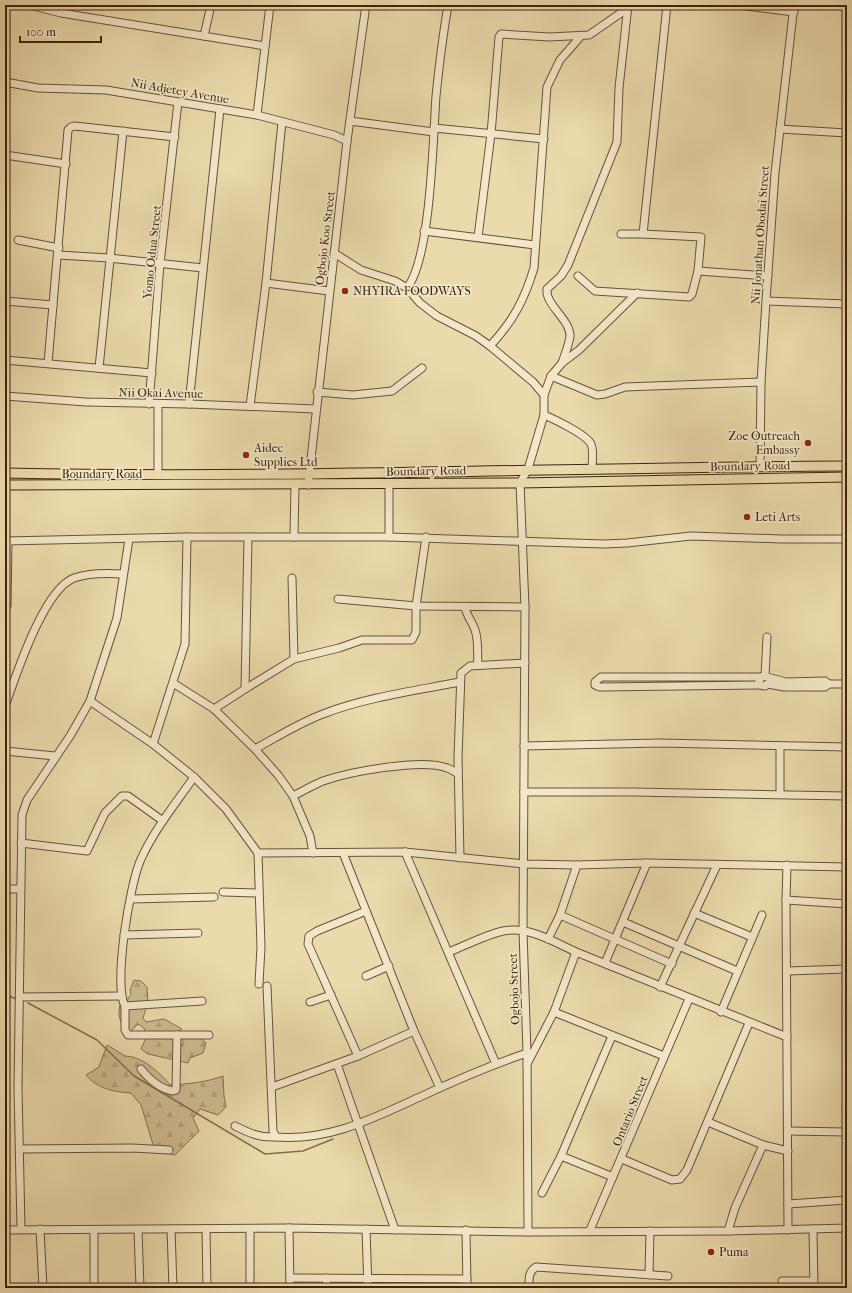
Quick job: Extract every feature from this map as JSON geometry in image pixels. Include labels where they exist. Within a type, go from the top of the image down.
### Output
[{"type":"main road","name":"Boundary Road","points":[[5,473],[309,474],[528,469],[847,466]]},
{"type":"main road","name":"Boundary Road","points":[[5,486],[520,483],[847,476]]},
{"type":"street","points":[[30,5],[62,13],[265,46]]},
{"type":"street","points":[[204,36],[211,5]]},
{"type":"street","points":[[257,115],[270,5]]},
{"type":"street","name":"Ogbojo Koo Street","points":[[308,485],[317,392],[347,141],[366,5]]},
{"type":"street","points":[[407,288],[417,269],[424,231],[440,65],[448,5]]},
{"type":"street","points":[[643,234],[667,5]]},
{"type":"street","points":[[738,5],[794,8]]},
{"type":"street","points":[[478,238],[491,134],[499,37],[501,34],[567,36],[589,35],[598,30],[628,6]]},
{"type":"street","points":[[562,363],[570,334],[564,319],[548,295],[547,289],[561,276],[568,265],[616,142],[619,88],[628,6]]},
{"type":"street","name":"Nii Jonathan Obodai Street","points":[[760,466],[761,382],[766,301],[780,129],[794,8]]},
{"type":"street","points":[[567,36],[571,46]]},
{"type":"street","points":[[490,346],[506,329],[522,301],[534,268],[549,82],[553,72],[571,46],[581,36]]},
{"type":"street","name":"Nii Adjetey Avenue","points":[[5,82],[38,88],[106,90],[257,115],[334,135],[347,141]]},
{"type":"street","name":"Yomo Odua Street","points":[[150,404],[160,264],[178,102]]},
{"type":"street","points":[[189,404],[220,109]]},
{"type":"street","points":[[350,121],[434,130],[544,139]]},
{"type":"street","points":[[250,406],[266,283],[282,122]]},
{"type":"street","points":[[48,363],[68,130],[75,126],[175,137]]},
{"type":"street","points":[[780,129],[847,133]]},
{"type":"street","points":[[99,368],[123,131]]},
{"type":"street","points":[[5,155],[66,164]]},
{"type":"street","points":[[424,231],[535,244]]},
{"type":"street","points":[[578,276],[595,290],[690,297],[698,271],[702,240],[701,237],[621,234]]},
{"type":"street","points":[[18,240],[59,248]]},
{"type":"street","points":[[334,253],[361,270],[395,281],[407,288],[420,303],[437,316],[476,336],[490,346],[533,382],[544,395]]},
{"type":"street","points":[[58,255],[110,258],[203,268]]},
{"type":"street","points":[[698,271],[768,276]]},
{"type":"street","points":[[266,283],[329,291]]},
{"type":"street","points":[[520,483],[528,469],[544,415],[544,395],[551,376],[562,363],[579,350],[637,293]]},
{"type":"street","points":[[5,301],[53,305]]},
{"type":"street","points":[[766,301],[847,304]]},
{"type":"street","points":[[5,360],[152,373]]},
{"type":"street","points":[[317,392],[354,395],[392,391],[422,368]]},
{"type":"street","points":[[551,376],[597,395],[626,387],[761,382]]},
{"type":"street","name":"Nii Okai Avenue","points":[[5,396],[86,402],[316,409]]},
{"type":"street","points":[[158,404],[158,474]]},
{"type":"street","points":[[544,415],[556,420],[588,440],[592,446],[592,469]]},
{"type":"street","points":[[389,483],[389,537]]},
{"type":"street","name":"Ogbojo Street","points":[[520,483],[525,607],[523,931],[527,1053],[528,1232]]},
{"type":"street","points":[[294,485],[294,537]]},
{"type":"street","points":[[7,606],[6,541],[187,537],[426,537],[627,543],[691,536],[781,539],[847,539]]},
{"type":"street","points":[[153,744],[185,644],[187,537]]},
{"type":"street","points":[[245,689],[248,537]]},
{"type":"street","points":[[214,709],[294,659],[339,648],[362,640],[412,640],[416,632],[416,606],[426,537]]},
{"type":"street","points":[[21,1229],[18,1088],[22,815],[27,800],[55,756],[70,736],[90,701],[117,618],[129,539]]},
{"type":"street","points":[[5,706],[36,625],[57,592],[75,578],[123,574]]},
{"type":"street","points":[[292,578],[294,659]]},
{"type":"street","points":[[338,599],[416,606],[525,607]]},
{"type":"street","points":[[465,606],[467,616],[477,636],[478,665]]},
{"type":"street","points":[[764,680],[767,637]]},
{"type":"street","points":[[460,858],[458,757],[461,673],[464,668],[478,665],[525,663]]},
{"type":"street","points":[[764,680],[600,687],[596,685],[596,682],[601,677],[764,680],[786,682],[825,681],[829,684],[847,684]]},
{"type":"street","points":[[255,750],[299,725],[345,706],[387,696],[460,682]]},
{"type":"street","points":[[173,683],[214,709],[278,775],[292,796],[310,836],[313,853]]},
{"type":"street","points":[[90,701],[153,744],[194,777],[226,809],[258,853],[260,947],[259,984]]},
{"type":"street","points":[[524,746],[660,743],[847,748]]},
{"type":"street","points":[[780,746],[780,794]]},
{"type":"street","points":[[5,751],[55,756]]},
{"type":"street","points":[[447,768],[458,757]]},
{"type":"street","points":[[292,796],[322,781],[348,774],[421,765],[447,768],[458,774]]},
{"type":"street","points":[[194,777],[163,821],[141,859],[136,874],[124,935],[122,996],[126,1006],[126,1030],[128,1035],[209,1035]]},
{"type":"street","points":[[524,792],[634,792],[847,796]]},
{"type":"street","points":[[21,843],[87,851],[104,813],[122,796],[128,796],[163,821]]},
{"type":"street","points":[[258,853],[405,852],[524,864],[577,865],[647,863],[847,867]]},
{"type":"street","points":[[405,852],[496,1064]]},
{"type":"street","points":[[343,853],[414,1031],[440,1088]]},
{"type":"street","points":[[605,963],[647,863]]},
{"type":"street","points":[[548,939],[560,915],[577,865]]},
{"type":"street","points":[[660,987],[717,865]]},
{"type":"street","points":[[787,865],[788,1230]]},
{"type":"street","points":[[5,889],[20,889]]},
{"type":"street","points":[[223,892],[258,893]]},
{"type":"street","points":[[131,899],[214,898]]},
{"type":"street","points":[[786,900],[847,904]]},
{"type":"street","points":[[358,1056],[308,944],[309,936],[317,931],[366,911]]},
{"type":"street","points":[[694,913],[752,937]]},
{"type":"street","points":[[721,1012],[762,914]]},
{"type":"street","points":[[560,915],[616,938],[672,964]]},
{"type":"street","points":[[623,922],[737,971]]},
{"type":"street","points":[[449,952],[503,931],[523,931],[548,939],[689,999],[787,1037]]},
{"type":"street","points":[[124,935],[198,933]]},
{"type":"street","points":[[526,1066],[554,1012],[576,952]]},
{"type":"street","points":[[366,976],[388,966]]},
{"type":"street","points":[[787,970],[847,969]]},
{"type":"street","points":[[267,986],[273,1131],[276,1137]]},
{"type":"street","points":[[310,1002],[331,995]]},
{"type":"street","points":[[20,997],[122,996]]},
{"type":"street","name":"Ontario Street","points":[[590,1230],[622,1159],[689,999]]},
{"type":"street","points":[[126,1006],[202,1002]]},
{"type":"street","points":[[554,1012],[664,1056]]},
{"type":"street","points":[[622,1159],[672,1180],[680,1179],[687,1170],[708,1122],[748,1023]]},
{"type":"street","points":[[272,1087],[358,1056],[414,1031]]},
{"type":"street","points":[[141,1069],[153,1082],[168,1091],[176,1090],[177,1035]]},
{"type":"street","points":[[542,1193],[561,1156],[612,1036]]},
{"type":"street","points":[[235,1126],[254,1136],[263,1138],[316,1136],[357,1125],[496,1064],[527,1053]]},
{"type":"street","points":[[337,1064],[357,1125],[395,1230]]},
{"type":"street","points":[[708,1122],[763,1145],[788,1151]]},
{"type":"street","points":[[788,1131],[847,1132]]},
{"type":"street","points":[[728,1231],[734,1208],[763,1145]]},
{"type":"street","points":[[20,1149],[132,1148],[170,1150]]},
{"type":"street","points":[[561,1156],[613,1177]]},
{"type":"street","points":[[788,1204],[847,1200]]},
{"type":"street","points":[[5,1230],[289,1228],[528,1232],[590,1230],[728,1231],[847,1228]]},
{"type":"street","points":[[289,1228],[290,1288]]},
{"type":"street","points":[[40,1229],[43,1288]]},
{"type":"street","points":[[171,1229],[173,1288]]},
{"type":"street","points":[[206,1229],[207,1288]]},
{"type":"street","points":[[250,1229],[250,1288]]},
{"type":"street","points":[[366,1229],[368,1288]]},
{"type":"street","points":[[782,1281],[813,1285],[812,1229]]},
{"type":"street","points":[[94,1230],[94,1288]]},
{"type":"street","points":[[138,1230],[140,1288]]},
{"type":"street","points":[[466,1230],[467,1288]]},
{"type":"street","points":[[649,1275],[650,1231]]},
{"type":"street","points":[[529,1288],[529,1275],[532,1269],[536,1267],[668,1276]]},
{"type":"street","points":[[290,1278],[467,1279]]},
{"type":"street","points":[[326,1278],[327,1288]]},
{"type":"street","points":[[410,1279],[410,1288]]},
{"type":"green space","points":[[134,980],[141,981],[147,987],[148,1002],[143,1018],[146,1022],[164,1019],[182,1029],[172,1036],[172,1040],[180,1045],[184,1043],[179,1036],[199,1037],[206,1043],[203,1053],[190,1058],[188,1063],[148,1054],[141,1049],[146,1038],[144,1028],[138,1024],[130,1032],[124,1026],[119,1016],[120,1005],[125,1004],[131,994],[130,990]]},
{"type":"green space","points":[[107,1045],[124,1055],[148,1064],[170,1085],[210,1080],[223,1076],[226,1107],[218,1115],[200,1109],[193,1118],[199,1131],[175,1155],[155,1151],[141,1105],[131,1093],[118,1092],[101,1087],[86,1075],[99,1067]]},
{"type":"waterway","points":[[5,994],[16,999]]},
{"type":"waterway","points":[[28,1003],[97,1040],[134,1076],[265,1154],[303,1151],[333,1139]]},
{"type":"place","name":"NHYIRA FOODWAYS","points":[[345,291]]},
{"type":"place","name":"Zoe Outreach Embassy","points":[[808,443]]},
{"type":"place","name":"Aidec Supplies Ltd","points":[[246,455]]},
{"type":"place","name":"Leti Arts","points":[[747,517]]},
{"type":"place","name":"Puma","points":[[711,1252]]}]
